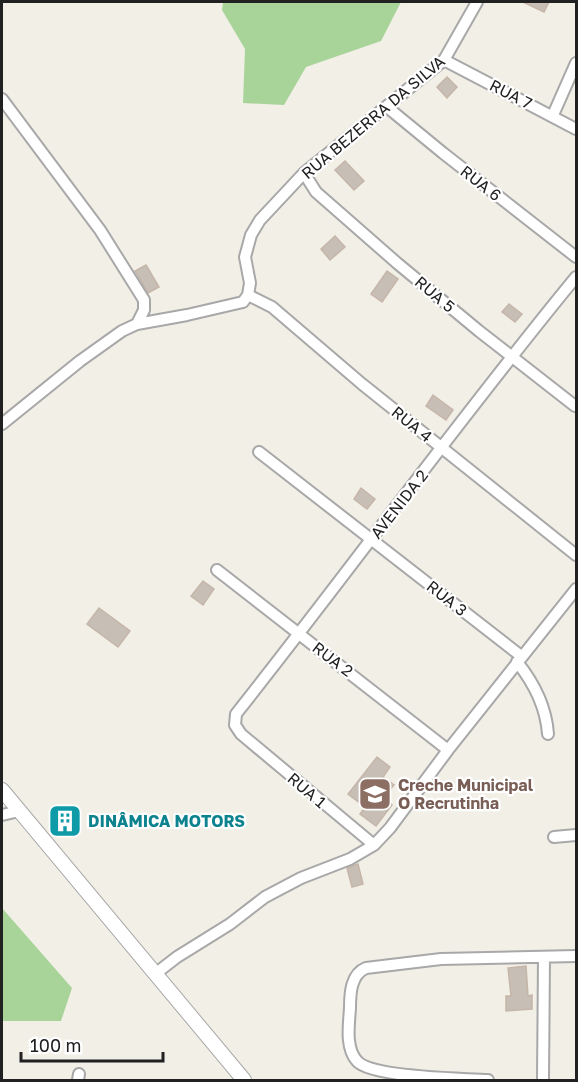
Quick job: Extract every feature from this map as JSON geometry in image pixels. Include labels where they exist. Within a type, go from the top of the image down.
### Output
[{"type":"street","name":"RUA BEZERRA DA SILVA","points":[[245,298],[250,283],[245,258],[251,235],[260,220],[304,173],[444,60],[477,2]]},
{"type":"street","name":"RUA 7","points":[[444,60],[576,129]]},
{"type":"street","points":[[553,115],[576,63]]},
{"type":"street","points":[[2,99],[100,230],[144,300],[144,310],[137,324]]},
{"type":"street","name":"RUA 6","points":[[387,107],[442,153],[576,257]]},
{"type":"street","name":"RUA 5","points":[[304,173],[316,192],[325,200],[451,308],[575,406]]},
{"type":"street","name":"AVENIDA 2","points":[[241,734],[235,725],[236,714],[300,634],[511,356],[576,277]]},
{"type":"street","points":[[2,424],[108,340],[137,324],[187,315],[245,298]]},
{"type":"street","name":"RUA 4","points":[[245,298],[272,307],[576,555]]},
{"type":"street","name":"RUA 3","points":[[259,452],[372,539],[519,659],[543,706],[548,734]]},
{"type":"street","name":"RUA 2","points":[[217,570],[448,750]]},
{"type":"street","points":[[155,974],[177,957],[230,924],[265,897],[301,878],[350,859],[374,845],[390,828],[448,750],[576,589]]},
{"type":"street","name":"RUA 1","points":[[241,734],[374,845]]},
{"type":"street","points":[[2,790],[244,1080]]},
{"type":"street","points":[[2,815],[19,811]]},
{"type":"street","points":[[554,837],[576,836]]},
{"type":"street","points":[[488,1080],[388,1073],[359,1064],[353,1055],[349,1033],[350,996],[354,979],[361,970],[366,968],[441,959],[576,956]]},
{"type":"street","points":[[543,1080],[544,957]]},
{"type":"green space","points":[[223,2],[401,2],[381,41],[306,67],[284,105],[243,103],[245,49],[222,10]]},
{"type":"green space","points":[[2,908],[72,988],[61,1021],[2,1021]]},
{"type":"building","points":[[523,2],[549,2],[544,12]]},
{"type":"building","points":[[447,77],[457,87],[447,98],[437,87]]},
{"type":"building","points":[[345,161],[364,181],[354,190],[335,170]]},
{"type":"building","points":[[335,236],[345,247],[330,260],[321,249]]},
{"type":"building","points":[[146,265],[159,287],[148,293],[135,271]]},
{"type":"building","points":[[387,271],[398,279],[382,302],[371,294]]},
{"type":"building","points":[[509,304],[522,314],[515,322],[502,312]]},
{"type":"building","points":[[433,395],[453,410],[446,420],[426,406]]},
{"type":"building","points":[[361,488],[375,499],[367,509],[354,499]]},
{"type":"building","points":[[203,581],[214,589],[203,605],[191,596]]},
{"type":"building","points":[[99,608],[130,631],[118,647],[87,624]]},
{"type":"building","name":"Creche Municipal O Recrutinha","points":[[377,757],[390,767],[383,777],[394,785],[383,798],[392,805],[376,826],[360,814],[365,807],[348,794]]},
{"type":"building","name":"DINÂMICA MOTORS","points":[[64,810],[76,823],[64,832],[54,819]]},
{"type":"building","points":[[358,864],[363,884],[352,887],[347,868]]},
{"type":"building","points":[[526,966],[528,996],[532,995],[532,1009],[506,1011],[506,996],[511,996],[508,968]]},
{"type":"place","name":"Creche Municipal O Recrutinha","points":[[375,794]]},
{"type":"place","name":"DINÂMICA MOTORS","points":[[65,821]]}]
